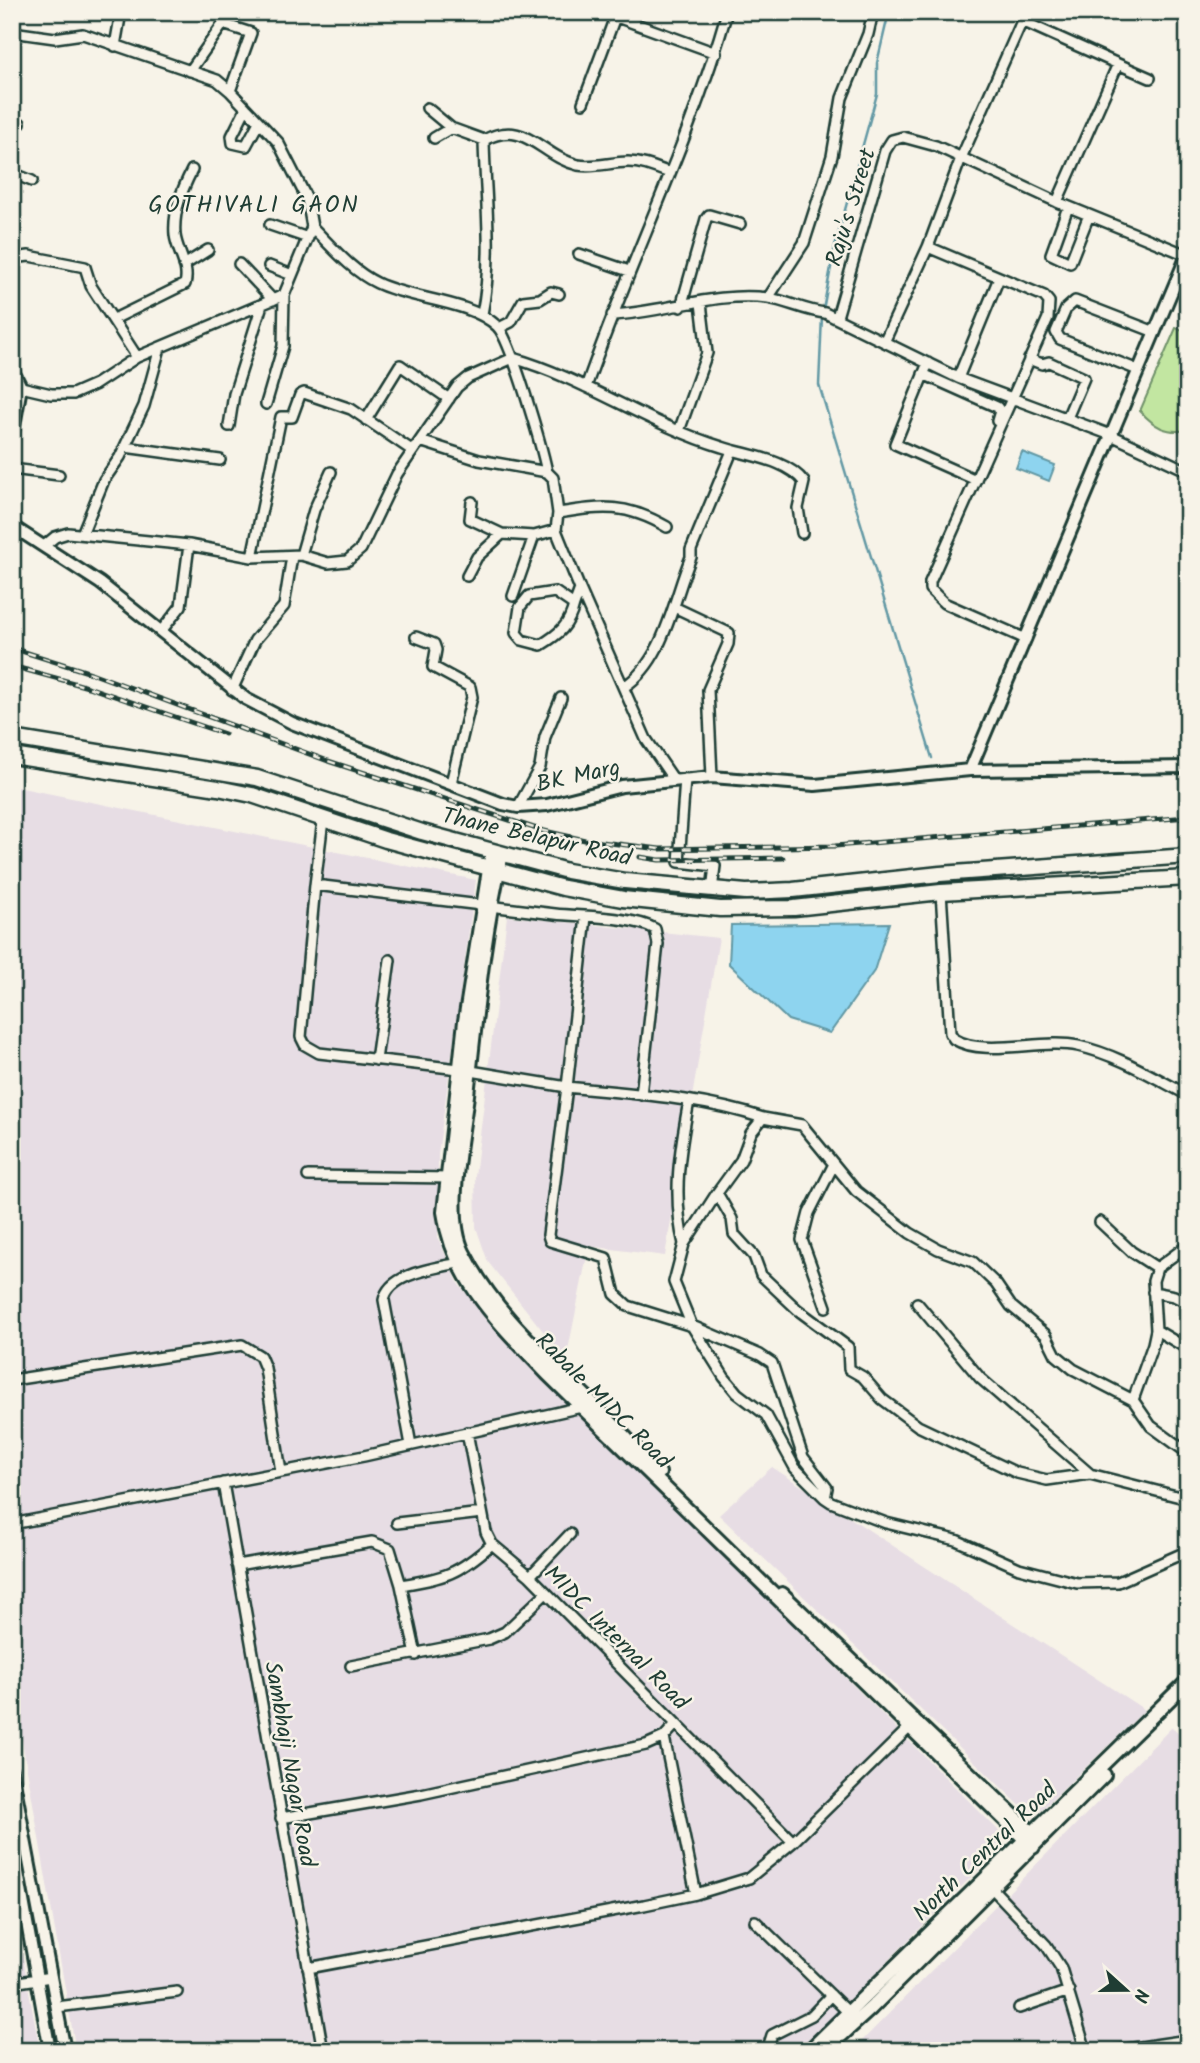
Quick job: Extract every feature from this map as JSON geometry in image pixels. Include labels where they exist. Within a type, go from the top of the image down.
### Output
[{"type":"main road","name":"Thane Belapur Road","points":[[12,738],[257,778],[391,823],[585,875],[712,890],[793,890],[966,872],[1188,856]]},
{"type":"main road","name":"Thane Belapur Road","points":[[12,756],[252,795],[323,820],[493,870],[582,892],[720,909],[794,908],[941,892],[1138,878],[1188,878]]},
{"type":"main road","name":"Rabale MIDC Road","points":[[497,853],[487,906],[453,1178],[456,1229],[463,1262],[503,1320],[736,1555],[1032,1840]]},
{"type":"main road","name":"North Central Road","points":[[824,2051],[1188,1681]]},
{"type":"main road","name":"North Central Road","points":[[1032,1840],[1188,1690]]},
{"type":"main road","name":"North Central Road","points":[[809,2051],[988,1884]]},
{"type":"street","points":[[115,46],[121,12]]},
{"type":"street","points":[[603,12],[716,53]]},
{"type":"street","points":[[586,387],[611,314],[670,173],[716,53],[727,12]]},
{"type":"street","points":[[768,298],[804,243],[832,156],[845,91],[868,34],[873,12]]},
{"type":"street","points":[[190,71],[230,14]]},
{"type":"street","points":[[885,340],[928,247],[961,158],[1024,16],[1150,78]]},
{"type":"street","points":[[583,103],[621,17]]},
{"type":"street","points":[[223,24],[250,33],[230,91]]},
{"type":"street","points":[[12,32],[55,38],[83,34],[217,80],[278,142],[307,199],[312,227],[284,295],[283,346],[266,404]]},
{"type":"street","points":[[1057,202],[1118,64]]},
{"type":"street","points":[[246,108],[232,136],[233,143],[246,146],[259,122]]},
{"type":"street","points":[[427,108],[451,128],[484,140],[507,131],[522,134],[558,158],[580,165],[626,162],[645,164],[670,173]]},
{"type":"street","points":[[434,138],[451,128]]},
{"type":"street","name":"Raju's Street","points":[[837,317],[877,174],[892,140],[915,139],[961,158]]},
{"type":"street","points":[[482,314],[491,258],[484,140]]},
{"type":"street","points":[[961,158],[1068,207],[1187,254],[970,770]]},
{"type":"street","points":[[114,319],[185,284],[184,265],[175,235],[176,214],[180,195],[192,170]]},
{"type":"street","points":[[12,173],[32,181]]},
{"type":"street","points":[[1068,207],[1051,254],[1070,263],[1089,215]]},
{"type":"street","points":[[681,307],[706,219],[715,216],[740,224]]},
{"type":"street","points":[[270,225],[307,238]]},
{"type":"street","points":[[312,227],[354,268],[377,283],[482,314],[499,328],[513,358],[547,472],[553,478],[558,513],[556,530],[646,739],[679,779],[679,862],[715,866],[712,890]]},
{"type":"street","points":[[928,247],[1044,296],[1049,302],[1048,318],[930,582],[930,589],[944,603],[1026,639]]},
{"type":"street","points":[[184,265],[208,250]]},
{"type":"street","points":[[579,254],[629,271]]},
{"type":"street","points":[[14,258],[29,256],[85,267],[91,286],[137,356]]},
{"type":"street","points":[[239,264],[273,300]]},
{"type":"street","points":[[269,266],[292,275]]},
{"type":"street","points":[[961,391],[962,379],[999,278]]},
{"type":"street","points":[[499,328],[511,322],[523,301],[540,299],[551,292],[559,294]]},
{"type":"street","points":[[17,389],[73,394],[96,384],[137,356],[284,295]]},
{"type":"street","points":[[611,314],[642,314],[701,303],[768,298],[805,311],[825,313],[962,379],[1111,435],[1188,471]]},
{"type":"street","points":[[1138,370],[1060,339],[1056,332],[1066,309],[1075,301],[1155,332]]},
{"type":"street","points":[[679,430],[707,353],[701,303]]},
{"type":"street","points":[[229,426],[248,343],[262,304]]},
{"type":"street","points":[[82,534],[104,480],[125,447],[144,406],[160,348]]},
{"type":"street","points":[[44,546],[55,537],[82,534],[190,545],[252,556],[297,556],[338,564],[361,549],[397,474],[449,399],[468,378],[513,358],[566,376],[679,430],[732,451],[796,471],[804,482],[798,508],[802,533]]},
{"type":"street","points":[[1029,359],[1042,365],[1049,362],[1084,379],[1067,418]]},
{"type":"street","points":[[928,363],[895,444],[976,480]]},
{"type":"street","points":[[366,420],[400,365],[449,399]]},
{"type":"street","points":[[12,369],[17,389],[12,438]]},
{"type":"street","points":[[923,374],[998,407],[1000,411],[984,448]]},
{"type":"street","points":[[252,556],[281,416],[292,416],[298,399],[304,393],[351,409],[413,451]]},
{"type":"street","points":[[420,441],[479,460],[547,472]]},
{"type":"street","points":[[125,447],[220,460]]},
{"type":"street","points":[[624,687],[636,679],[645,667],[674,607],[691,550],[732,451]]},
{"type":"street","points":[[12,469],[59,475]]},
{"type":"street","points":[[233,690],[255,640],[284,606],[297,556],[331,472]]},
{"type":"street","points":[[472,502],[470,519],[502,534],[534,536],[556,530]]},
{"type":"street","points":[[558,513],[620,507],[648,516],[667,527]]},
{"type":"street","name":"BK Marg","points":[[12,526],[162,630],[233,690],[292,723],[518,807],[547,805],[622,786],[712,777],[815,785],[970,770],[1188,767]]},
{"type":"street","points":[[467,576],[477,557],[502,534]]},
{"type":"street","points":[[513,596],[534,536]]},
{"type":"street","points":[[162,630],[181,606],[190,545]]},
{"type":"street","points":[[574,605],[555,592],[528,596],[520,607],[516,633],[522,640],[541,645],[568,624],[580,589]]},
{"type":"street","points":[[674,607],[726,630],[730,636],[708,690],[712,777]]},
{"type":"street","points":[[416,637],[434,644],[436,650],[433,667],[470,687],[472,698],[451,783]]},
{"type":"street","points":[[518,807],[540,767],[545,737],[561,698]]},
{"type":"street","points":[[323,820],[301,1037],[305,1045],[319,1053],[689,1101],[802,1125],[856,1191],[911,1233],[938,1249],[973,1262],[996,1284],[1011,1306],[1046,1335],[1056,1355],[1073,1369],[1133,1400],[1151,1426],[1188,1454]]},
{"type":"street","points":[[315,886],[586,917],[639,924],[654,929],[657,934],[641,1095]]},
{"type":"street","points":[[941,892],[950,1033],[954,1039],[975,1046],[1075,1045],[1102,1053],[1188,1095]]},
{"type":"street","points":[[586,917],[548,1235],[550,1241],[606,1258],[615,1294],[628,1306],[692,1326],[760,1355],[772,1363],[803,1457],[827,1488],[825,1498]]},
{"type":"street","points":[[376,1060],[390,960]]},
{"type":"street","points":[[684,1244],[678,1221],[677,1197],[679,1151],[689,1101]]},
{"type":"street","points":[[763,1118],[751,1133],[741,1160],[684,1244],[674,1282],[692,1326],[737,1393],[766,1415],[795,1468],[825,1498],[886,1523],[957,1541],[1019,1568],[1077,1583],[1118,1582],[1188,1551]]},
{"type":"street","points":[[826,1307],[802,1240],[813,1204],[833,1166]]},
{"type":"street","points":[[308,1176],[453,1178]]},
{"type":"street","points":[[717,1193],[733,1219],[734,1234],[754,1256],[761,1275],[798,1310],[848,1347],[849,1369],[863,1377],[882,1399],[918,1426],[1033,1479],[1090,1474],[1188,1499]]},
{"type":"street","points":[[1100,1222],[1132,1252],[1157,1268]]},
{"type":"street","points":[[1133,1400],[1156,1331],[1153,1293],[1157,1268],[1188,1245]]},
{"type":"street","points":[[411,1445],[384,1300],[386,1292],[398,1280],[463,1262]]},
{"type":"street","points":[[1153,1293],[1174,1296],[1188,1303]]},
{"type":"street","points":[[917,1303],[980,1378],[1090,1474]]},
{"type":"street","points":[[1156,1331],[1188,1349]]},
{"type":"street","points":[[12,1380],[242,1345],[260,1356],[265,1368],[281,1472]]},
{"type":"street","points":[[12,1524],[281,1472],[588,1406]]},
{"type":"street","points":[[401,1585],[448,1576],[461,1570],[492,1544],[482,1513],[467,1432]]},
{"type":"street","name":"Sambhaji Nagar Road","points":[[223,1483],[323,2051]]},
{"type":"street","points":[[397,1523],[482,1513]]},
{"type":"street","points":[[530,1576],[570,1534]]},
{"type":"street","points":[[237,1565],[372,1542],[390,1549],[401,1585],[416,1655]]},
{"type":"street","name":"MIDC Internal Road","points":[[492,1544],[530,1576],[793,1842]]},
{"type":"street","points":[[351,1666],[489,1639],[505,1632],[547,1593]]},
{"type":"street","points":[[281,1818],[541,1769],[646,1745],[664,1737],[676,1724]]},
{"type":"street","points":[[308,1968],[696,1894],[749,1878],[793,1842],[912,1725]]},
{"type":"street","points":[[664,1737],[696,1894]]},
{"type":"street","points":[[12,1771],[65,2051]]},
{"type":"street","points":[[12,1839],[50,2051]]},
{"type":"street","points":[[988,1884],[1046,1945],[1061,1968],[1086,2051]]},
{"type":"street","points":[[755,1921],[848,2012]]},
{"type":"street","points":[[12,1983],[51,1977]]},
{"type":"street","points":[[1018,2008],[1069,1990]]},
{"type":"street","points":[[57,2007],[177,1992]]},
{"type":"street","points":[[767,2051],[772,2035],[812,2015],[831,1995]]},
{"type":"street","points":[[1113,2051],[1188,2040]]},
{"type":"shaded area","points":[[12,786],[476,880],[438,1154],[438,1238],[459,1285],[500,1332],[1008,1840],[818,2031],[794,2051],[76,2051],[12,1683]]},
{"type":"shaded area","points":[[507,916],[719,938],[665,1256],[589,1246],[566,1360],[488,1262],[476,1227],[475,1176]]},
{"type":"shaded area","points":[[772,1467],[1145,1710],[1033,1818],[719,1515]]},
{"type":"shaded area","points":[[1172,1727],[1188,1743],[1188,2051],[852,2051]]},
{"type":"shaded area","points":[[12,1898],[40,2051],[12,2051]]},
{"type":"green space","points":[[1176,328],[1188,331],[1188,430],[1180,431],[1161,428],[1140,411]]},
{"type":"water","points":[[1022,452],[1055,465],[1049,481],[1016,468]]},
{"type":"water","points":[[889,923],[874,971],[830,1033],[788,1020],[729,964],[731,925]]},
{"type":"waterway","points":[[823,310],[835,246],[877,94],[877,63],[889,12]]},
{"type":"waterway","points":[[822,316],[819,385],[932,758]]},
{"type":"railway","points":[[12,648],[91,673],[328,761],[540,830],[585,840],[660,849],[835,846],[1188,817]]},
{"type":"railway","points":[[12,666],[88,687],[225,734]]},
{"type":"railway","points":[[640,857],[659,860],[783,858]]},
{"type":"district","name":"GOTHIVALI GAON","points":[[254,204]]}]
